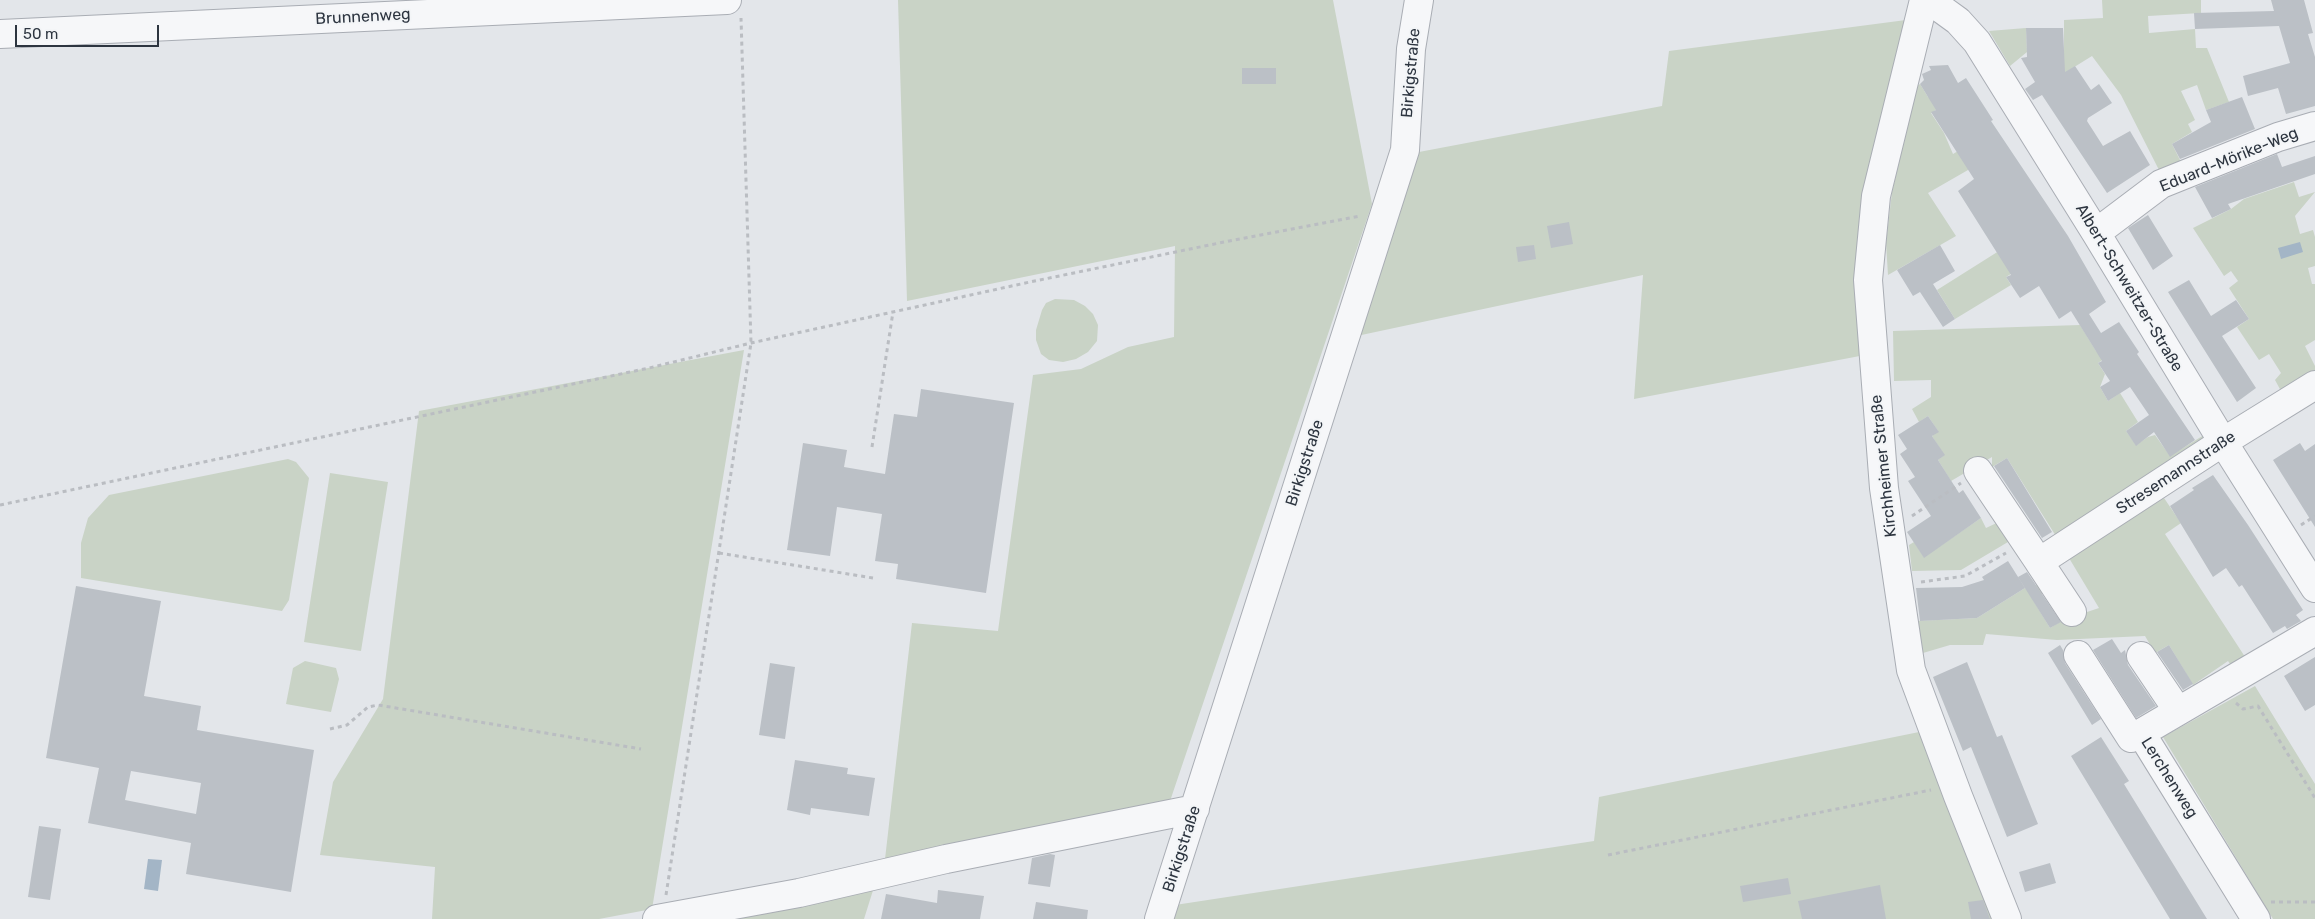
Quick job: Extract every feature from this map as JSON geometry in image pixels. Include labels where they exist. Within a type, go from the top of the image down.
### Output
[{"type":"street","name":"Birkigstraße","points":[[1160,919],[1405,150],[1411,49],[1419,0]]},
{"type":"street","name":"Kirchheimer Straße","points":[[1924,0],[1876,196],[1868,280],[1884,488],[1911,670],[2007,919]]},
{"type":"street","name":"Albert-Schweitzer-Straße","points":[[1929,0],[1958,20],[1977,42],[2096,233],[2222,442],[2315,588]]},
{"type":"street","name":"Brunnenweg","points":[[0,34],[351,8],[734,5]]},
{"type":"street","name":"Eduard-Mörike-Weg","points":[[2096,233],[2161,184],[2278,137],[2315,126]]},
{"type":"street","name":"Stresemannstraße","points":[[2032,553],[2222,442],[2315,385]]},
{"type":"street","points":[[1978,471],[2072,612]]},
{"type":"street","name":"Lerchenweg","points":[[2251,910],[2141,733],[2315,631]]},
{"type":"street","points":[[2078,655],[2131,738],[2141,733]]},
{"type":"street","points":[[2141,656],[2178,711]]},
{"type":"street","points":[[660,918],[799,893],[946,859],[1195,808]]},
{"type":"path","points":[[660,918],[751,343],[734,5]]},
{"type":"path","points":[[0,505],[640,370],[751,343],[893,312],[1224,242],[1385,211]]},
{"type":"path","points":[[872,447],[893,312]]},
{"type":"path","points":[[1933,503],[1978,471]]},
{"type":"path","points":[[719,553],[873,578]]},
{"type":"path","points":[[1898,585],[1966,576],[2032,553]]},
{"type":"path","points":[[2219,687],[2243,709],[2258,706],[2315,798]]},
{"type":"path","points":[[330,730],[347,725],[363,710],[378,706],[641,749]]},
{"type":"path","points":[[1608,855],[1954,785]]},
{"type":"path","points":[[2251,910],[2315,902]]},
{"type":"shaded area","points":[[898,0],[1333,0],[1372,204],[1168,807],[884,868],[912,623],[998,631],[1033,375],[1081,369],[1128,347],[1174,337],[1175,246],[907,301]]},
{"type":"shaded area","points":[[2102,0],[2201,0],[2201,13],[2148,16],[2149,33],[2195,29],[2196,48],[2207,48],[2229,102],[2206,110],[2197,85],[2181,91],[2195,120],[2188,124],[2192,132],[2172,144],[2181,162],[2160,172],[2121,95],[2092,56],[2055,79],[2046,52],[2064,51],[2064,20],[2103,18]]},
{"type":"shaded area","points":[[1906,20],[1865,355],[1634,399],[1643,275],[1352,337],[1398,199],[1419,152],[1662,106],[1669,51]]},
{"type":"shaded area","points":[[2026,28],[2027,52],[2010,66],[1989,31]]},
{"type":"shaded area","points":[[1920,84],[1928,97],[1950,101],[1931,113],[1944,133],[1953,154],[1968,145],[1968,170],[1928,193],[1956,236],[1888,275],[1886,243],[1892,192],[1917,86]]},
{"type":"shaded area","points":[[2294,182],[2299,197],[2315,192],[2295,216],[2300,234],[2313,230],[2315,237],[2315,266],[2308,268],[2312,284],[2315,284],[2315,340],[2305,346],[2315,366],[2315,378],[2281,391],[2275,380],[2281,373],[2269,354],[2259,360],[2237,327],[2249,319],[2229,288],[2238,281],[2231,271],[2224,276],[2193,228],[2231,209],[2244,199]]},
{"type":"shaded area","points":[[2010,244],[2025,265],[2006,277],[2011,285],[1955,319],[1937,290]]},
{"type":"shaded area","points":[[1055,299],[1074,300],[1085,306],[1093,314],[1098,325],[1097,341],[1088,352],[1076,359],[1063,362],[1049,360],[1041,354],[1036,340],[1036,330],[1042,310],[1046,303]]},
{"type":"shaded area","points":[[2080,325],[2096,351],[2108,356],[2098,363],[2105,374],[2100,387],[2108,401],[2120,393],[2138,422],[2126,431],[2136,445],[2155,435],[2170,456],[2204,435],[2209,443],[2059,541],[2007,458],[1992,467],[1992,457],[1951,481],[1938,460],[1944,455],[1932,436],[1938,431],[1928,416],[1919,422],[1912,409],[1931,397],[1931,380],[1894,381],[1893,331]]},
{"type":"shaded area","points":[[744,350],[652,909],[599,919],[432,919],[435,867],[320,855],[333,782],[383,699],[419,411]]},
{"type":"shaded area","points":[[288,459],[296,462],[309,478],[289,600],[282,611],[81,578],[81,543],[88,518],[109,495]]},
{"type":"shaded area","points":[[330,473],[388,482],[361,651],[304,642]]},
{"type":"shaded area","points":[[2164,498],[2181,523],[2165,534],[2249,663],[2235,671],[2228,661],[2193,685],[2169,645],[2155,653],[2145,636],[2057,640],[1986,634],[1983,645],[1950,645],[1923,653],[1917,621],[1977,618],[2025,588],[2028,590],[2042,582],[2046,592],[2033,600],[2050,628],[2063,620],[2099,608],[2069,558]]},
{"type":"shaded area","points":[[1981,518],[1986,528],[2003,520],[2013,539],[1961,570],[1912,571],[1909,545],[1914,542],[1924,557]]},
{"type":"shaded area","points":[[305,661],[336,668],[339,679],[331,712],[286,704],[293,668]]},
{"type":"shaded area","points":[[2255,686],[2315,784],[2315,919],[2273,919],[2163,737]]},
{"type":"shaded area","points":[[1929,730],[2000,919],[1170,919],[1175,905],[1594,841],[1599,797]]},
{"type":"shaded area","points":[[875,884],[864,919],[709,919]]},
{"type":"water","points":[[2300,242],[2303,252],[2281,259],[2278,248]]},
{"type":"water","points":[[148,859],[162,860],[158,891],[144,889]]},
{"type":"building","points":[[2271,0],[2304,0],[2313,33],[2308,34],[2315,57],[2315,106],[2286,114],[2278,88],[2248,96],[2243,76],[2290,63],[2279,26],[2195,29],[2194,13],[2274,11]]},
{"type":"building","points":[[2026,28],[2063,28],[2065,72],[2075,66],[2091,90],[2099,84],[2112,103],[2088,118],[2087,121],[2103,146],[2130,131],[2150,165],[2107,193],[2042,95],[2033,100],[2025,89],[2035,82],[2021,58],[2027,57]]},
{"type":"building","points":[[1948,65],[1958,83],[1966,78],[1993,120],[1991,121],[2068,236],[2106,302],[2089,314],[2101,333],[2119,322],[2139,352],[2137,354],[2195,440],[2170,457],[2154,432],[2136,446],[2126,431],[2149,415],[2130,387],[2108,401],[2100,387],[2110,381],[2098,363],[2102,361],[2071,311],[2059,319],[2039,286],[2020,298],[2006,277],[2011,275],[1958,191],[1974,179],[1931,112],[1936,110],[1920,84],[1924,80],[1922,74],[1931,70],[1929,66]]},
{"type":"building","points":[[1242,68],[1276,68],[1276,84],[1242,84]]},
{"type":"building","points":[[2242,97],[2255,129],[2180,159],[2172,144],[2211,122],[2206,110]]},
{"type":"building","points":[[2277,154],[2282,167],[2315,156],[2315,174],[2228,204],[2231,209],[2212,218],[2195,187]]},
{"type":"building","points":[[2148,215],[2173,256],[2153,270],[2128,228]]},
{"type":"building","points":[[1569,222],[1573,244],[1551,248],[1547,226]]},
{"type":"building","points":[[1534,245],[1536,259],[1518,262],[1516,247]]},
{"type":"building","points":[[1940,245],[1955,271],[1933,284],[1955,319],[1943,327],[1920,292],[1913,296],[1897,270]]},
{"type":"building","points":[[2189,280],[2211,316],[2236,300],[2249,319],[2222,336],[2256,388],[2237,402],[2168,292]]},
{"type":"building","points":[[921,389],[1014,403],[986,593],[896,579],[898,564],[875,561],[882,514],[837,507],[830,556],[787,550],[803,443],[847,450],[844,467],[885,474],[894,414],[917,417]]},
{"type":"building","points":[[1928,416],[1939,432],[1932,436],[1945,455],[1938,460],[1959,493],[1963,490],[1981,518],[1924,558],[1907,532],[1931,516],[1908,481],[1915,477],[1900,454],[1907,449],[1898,435]]},
{"type":"building","points":[[2300,443],[2305,451],[2315,444],[2315,527],[2273,460]]},
{"type":"building","points":[[2007,458],[2052,532],[2042,538],[1994,466]]},
{"type":"building","points":[[2213,475],[2303,610],[2296,615],[2301,621],[2287,629],[2285,626],[2273,633],[2242,585],[2239,587],[2226,568],[2213,577],[2170,506],[2194,490],[2192,488]]},
{"type":"building","points":[[2008,561],[2025,588],[1977,618],[1920,621],[1916,588],[1962,587],[1984,580],[1982,577]]},
{"type":"building","points":[[2027,572],[2061,622],[2050,628],[2018,577]]},
{"type":"building","points":[[76,586],[161,601],[144,696],[201,706],[197,730],[314,750],[291,892],[186,874],[191,843],[88,823],[99,768],[46,758]],"holes":[[[131,771],[201,783],[196,814],[125,800]]]},
{"type":"building","points":[[2112,639],[2121,653],[2125,650],[2128,665],[2156,706],[2136,718],[2093,650]]},
{"type":"building","points":[[2060,645],[2063,650],[2065,663],[2101,719],[2092,725],[2048,653]]},
{"type":"building","points":[[2169,645],[2193,684],[2183,690],[2157,652]]},
{"type":"building","points":[[2315,657],[2315,705],[2305,711],[2284,676]]},
{"type":"building","points":[[1967,662],[1997,737],[2002,735],[2038,824],[2007,837],[1971,747],[1963,751],[1933,677]]},
{"type":"building","points":[[770,663],[795,667],[785,739],[759,735]]},
{"type":"building","points":[[2101,737],[2129,781],[2124,784],[2207,919],[2170,919],[2071,756]]},
{"type":"building","points":[[795,760],[848,768],[847,774],[875,778],[869,816],[811,808],[810,815],[787,810]]},
{"type":"building","points":[[39,826],[61,829],[50,900],[28,897]]},
{"type":"building","points":[[1050,854],[1055,855],[1050,887],[1028,884],[1032,858]]},
{"type":"building","points":[[2050,863],[2056,883],[2025,892],[2019,872]]},
{"type":"building","points":[[1788,878],[1791,894],[1743,902],[1740,886]]},
{"type":"building","points":[[1880,885],[1886,919],[1802,919],[1798,901]]},
{"type":"building","points":[[938,890],[984,896],[980,919],[881,919],[886,894],[937,903]]},
{"type":"building","points":[[1983,900],[1990,919],[1971,919],[1968,902]]},
{"type":"building","points":[[1036,902],[1088,910],[1087,919],[1033,919]]}]
